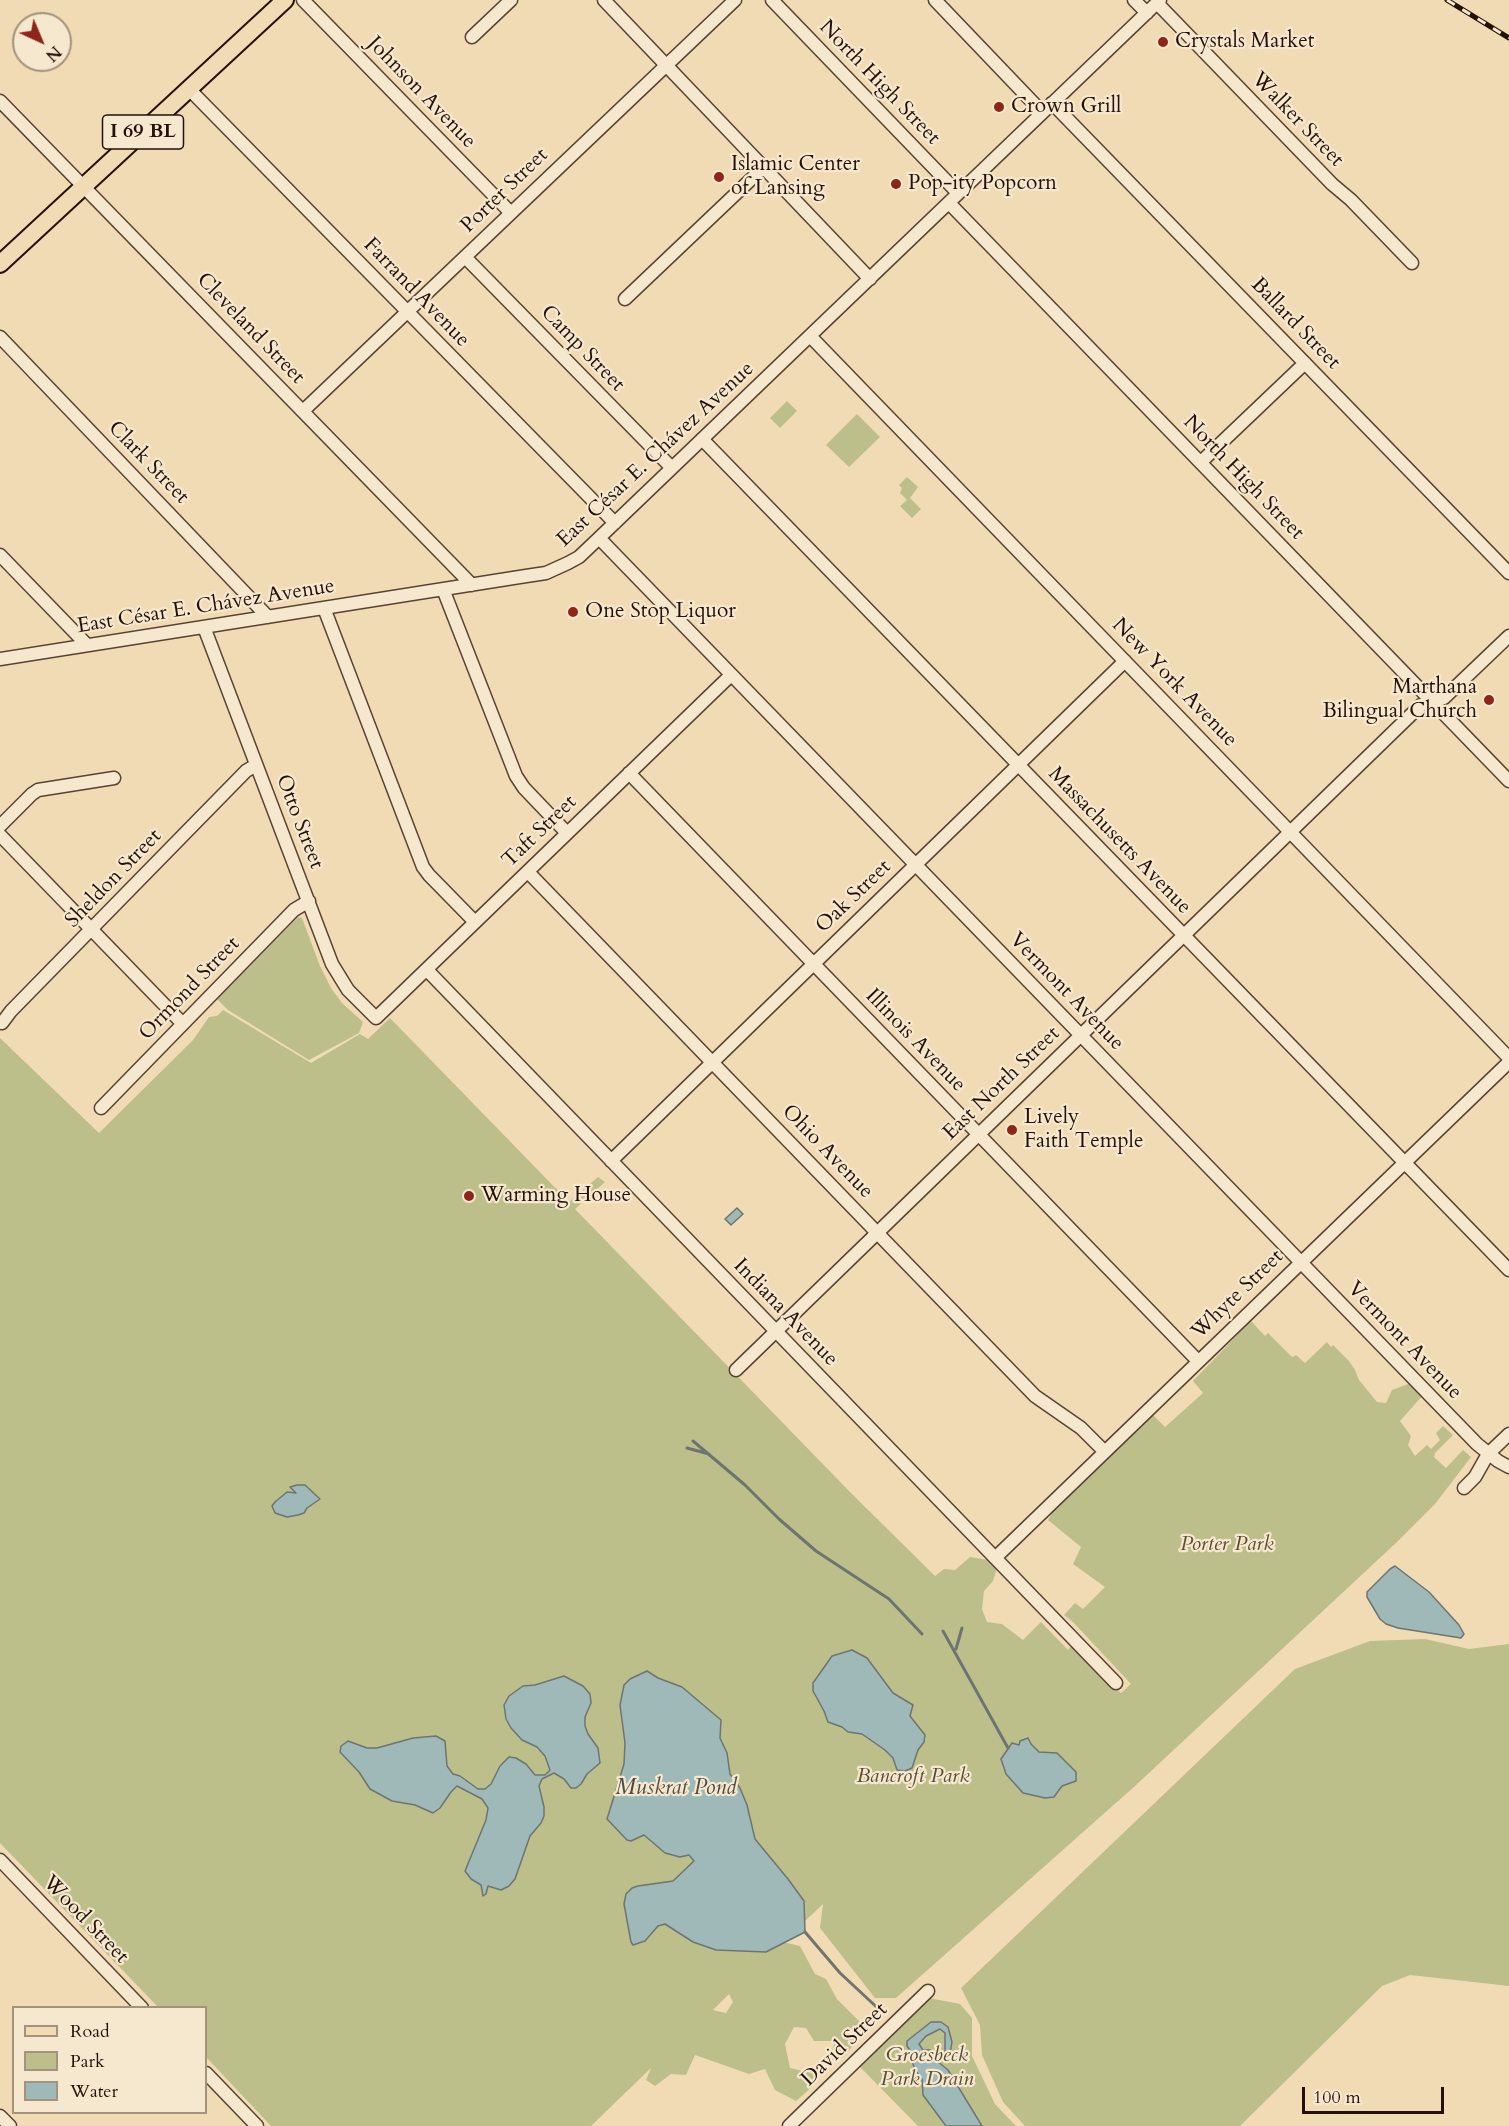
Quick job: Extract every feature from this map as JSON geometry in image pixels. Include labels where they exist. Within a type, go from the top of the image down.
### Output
[{"type":"main road","name":"I 69 BL","points":[[0,264],[285,0]]},
{"type":"street","name":"Johnson Avenue","points":[[303,0],[511,213]]},
{"type":"street","points":[[472,37],[511,0]]},
{"type":"street","points":[[604,0],[870,279]]},
{"type":"street","name":"Porter Street","points":[[303,411],[735,0]]},
{"type":"street","name":"North High Street","points":[[772,0],[953,198],[1201,462],[1509,781]]},
{"type":"street","points":[[935,0],[1042,112]]},
{"type":"street","points":[[1134,0],[1146,13]]},
{"type":"street","name":"East César E. Chávez Avenue","points":[[0,659],[546,573],[579,557],[1158,2]]},
{"type":"street","name":"Walker Street","points":[[1158,2],[1332,184],[1351,200],[1412,263]]},
{"type":"street","name":"Farrand Avenue","points":[[189,89],[615,523]]},
{"type":"street","name":"Cleveland Street","points":[[0,101],[472,585]]},
{"type":"street","name":"Ballard Street","points":[[1052,103],[1509,573]]},
{"type":"street","points":[[625,299],[764,167]]},
{"type":"street","name":"Camp Street","points":[[465,257],[672,468]]},
{"type":"street","name":"New York Avenue","points":[[810,336],[1509,1058]]},
{"type":"street","name":"Clark Street","points":[[0,337],[268,617]]},
{"type":"street","points":[[1201,462],[1305,363]]},
{"type":"street","name":"Massachusetts Avenue","points":[[702,440],[1509,1270]]},
{"type":"street","name":"Vermont Avenue","points":[[600,538],[1300,1262],[1488,1454],[1509,1467]]},
{"type":"street","points":[[0,555],[87,645]]},
{"type":"street","points":[[442,589],[516,776],[524,788],[567,833]]},
{"type":"street","points":[[324,608],[423,867],[475,922]]},
{"type":"street","name":"Otto Street","points":[[204,627],[339,978],[376,1018]]},
{"type":"street","name":"East North Street","points":[[736,1370],[1421,705],[1444,698],[1509,636]]},
{"type":"street","name":"Oak Street","points":[[611,1161],[1125,661]]},
{"type":"street","name":"Taft Street","points":[[376,1018],[731,675]]},
{"type":"street","name":"Sheldon Street","points":[[2,1023],[11,1011],[246,771],[256,765]]},
{"type":"street","name":"Illinois Avenue","points":[[629,773],[1198,1361]]},
{"type":"street","points":[[0,826],[38,790],[114,778]]},
{"type":"street","points":[[0,835],[183,1024]]},
{"type":"street","name":"Ohio Avenue","points":[[528,872],[1035,1396],[1081,1428],[1105,1452]]},
{"type":"street","name":"Ormond Street","points":[[101,1108],[296,908],[309,901]]},
{"type":"street","name":"Indiana Avenue","points":[[427,970],[1116,1683]]},
{"type":"street","name":"Whyte Street","points":[[995,1558],[1509,1062]]},
{"type":"street","points":[[1464,1488],[1475,1478],[1488,1454],[1509,1434]]},
{"type":"street","name":"Wood Street","points":[[0,1860],[141,2006]]},
{"type":"street","name":"David Street","points":[[789,2126],[928,1991]]},
{"type":"street","points":[[207,2074],[256,2126]]},
{"type":"street","points":[[0,2116],[10,2126]]},
{"type":"green space","points":[[787,401],[797,411],[780,428],[770,418]]},
{"type":"green space","points":[[857,414],[880,437],[849,467],[826,445]]},
{"type":"green space","points":[[907,477],[918,487],[910,498],[921,509],[912,518],[900,506],[907,500],[900,493],[902,488],[899,485]]},
{"type":"green space","points":[[298,917],[302,918],[331,988],[342,1003],[363,1022],[359,1033],[309,1060],[228,1010],[217,999]]},
{"type":"green space","points":[[223,1010],[311,1063],[360,1034],[368,1039],[390,1018],[569,1202],[598,1177],[605,1182],[575,1209],[851,1493],[935,1576],[944,1569],[955,1570],[970,1557],[988,1560],[997,1568],[993,1581],[984,1591],[982,1609],[987,1622],[1002,1624],[1023,1640],[1041,1622],[1068,1650],[1072,1645],[1121,1693],[1131,1684],[1064,1615],[1075,1603],[1083,1609],[1105,1587],[1073,1564],[1081,1547],[1048,1520],[1053,1511],[1152,1414],[1165,1427],[1203,1393],[1193,1381],[1251,1321],[1265,1336],[1268,1333],[1292,1357],[1296,1355],[1305,1363],[1327,1342],[1331,1347],[1333,1345],[1349,1361],[1359,1380],[1377,1402],[1386,1403],[1392,1390],[1411,1383],[1423,1395],[1400,1421],[1411,1436],[1408,1445],[1415,1456],[1427,1445],[1431,1449],[1440,1440],[1436,1433],[1443,1426],[1453,1435],[1435,1453],[1434,1457],[1446,1468],[1463,1450],[1471,1457],[1435,1504],[1397,1542],[1135,1786],[896,1998],[875,1998],[820,1928],[823,1904],[783,1942],[800,1946],[815,1974],[826,1979],[837,1999],[859,2021],[859,2038],[844,2057],[832,2060],[834,2041],[814,2041],[806,2028],[794,2027],[785,2044],[790,2068],[816,2074],[812,2087],[796,2101],[775,2090],[765,2069],[749,2074],[695,2055],[686,2075],[671,2074],[655,2086],[646,2080],[651,2068],[591,2126],[271,2126],[207,2058],[207,2006],[157,2006],[0,1843],[0,1038],[99,1133],[193,1040],[209,1017],[217,1016]],"holes":[[[729,1994],[733,2002],[726,2013],[713,2010]]]},
{"type":"green space","points":[[1425,1639],[1469,1649],[1509,1644],[1509,1986],[1410,1975],[1382,1986],[1240,2126],[1025,2126],[1003,2102],[982,2055],[980,2025],[961,1988],[1295,1669],[1370,1641]]},
{"type":"green space","name":"Groesbeck Park Drain","points":[[929,1998],[960,2004],[972,2018],[972,2056],[995,2104],[1016,2126],[918,2126],[860,2067]]},
{"type":"water","points":[[737,1208],[743,1214],[731,1225],[725,1219]]},
{"type":"water","points":[[305,1485],[320,1499],[304,1513],[298,1515],[287,1517],[275,1513],[272,1506],[275,1502],[287,1492],[296,1493],[290,1487]]},
{"type":"water","points":[[1395,1566],[1429,1592],[1459,1625],[1464,1634],[1461,1638],[1398,1628],[1380,1619],[1367,1597],[1367,1592]]},
{"type":"water","points":[[852,1650],[867,1658],[893,1693],[913,1705],[910,1716],[925,1735],[912,1768],[905,1771],[897,1770],[893,1758],[862,1734],[848,1732],[828,1722],[813,1691],[813,1683],[832,1656]]},
{"type":"water","name":"Muskrat Pond","points":[[647,1671],[682,1687],[721,1720],[720,1738],[727,1753],[730,1774],[740,1788],[747,1805],[755,1839],[804,1901],[805,1932],[766,1952],[716,1950],[693,1942],[665,1924],[658,1926],[645,1941],[633,1945],[631,1942],[624,1904],[626,1894],[638,1886],[673,1881],[694,1861],[689,1855],[680,1857],[665,1853],[644,1835],[631,1841],[627,1840],[607,1819],[624,1764],[625,1743],[620,1705],[624,1685],[630,1679]]},
{"type":"water","points":[[564,1676],[583,1686],[590,1694],[591,1703],[585,1717],[585,1726],[598,1748],[600,1763],[576,1788],[571,1788],[564,1779],[554,1773],[542,1779],[539,1786],[544,1816],[530,1836],[515,1879],[501,1890],[488,1886],[483,1896],[481,1885],[471,1879],[465,1871],[486,1820],[488,1808],[482,1799],[457,1786],[440,1808],[433,1813],[415,1805],[392,1801],[370,1789],[359,1772],[340,1752],[341,1746],[348,1741],[367,1748],[377,1748],[413,1738],[436,1736],[445,1741],[447,1766],[453,1774],[460,1776],[478,1789],[485,1789],[491,1784],[500,1766],[509,1757],[526,1764],[535,1775],[545,1775],[550,1770],[545,1756],[537,1747],[522,1740],[511,1728],[506,1719],[504,1705],[509,1696],[523,1686],[535,1685]]},
{"type":"water","points":[[1028,1738],[1039,1752],[1057,1753],[1076,1772],[1076,1781],[1062,1786],[1054,1797],[1045,1798],[1023,1793],[1006,1774],[1001,1759],[1012,1743],[1019,1745],[1020,1741]]},
{"type":"water","points":[[931,2022],[941,2022],[948,2027],[952,2042],[950,2054],[945,2054],[945,2033],[940,2029],[926,2036],[919,2044],[923,2050],[930,2050],[934,2053],[937,2061],[948,2070],[982,2126],[946,2126],[923,2095],[922,2079],[915,2070],[912,2061],[914,2056],[907,2046],[907,2041]]},
{"type":"waterway","points":[[693,1441],[745,1485],[816,1551],[889,1599],[922,1634]]},
{"type":"waterway","points":[[687,1448],[709,1454]]},
{"type":"waterway","points":[[956,1649],[962,1628]]},
{"type":"waterway","points":[[943,1631],[1008,1748]]},
{"type":"waterway","points":[[805,1932],[840,1973],[883,2013]]},
{"type":"railway","points":[[1447,0],[1509,38]]},
{"type":"place","name":"Crystals Market","points":[[1163,42]]},
{"type":"place","name":"Crown Grill","points":[[999,107]]},
{"type":"place","name":"Islamic Center of Lansing","points":[[719,177]]},
{"type":"place","name":"Pop-ity Popcorn","points":[[896,184]]},
{"type":"place","name":"One Stop Liquor","points":[[573,612]]},
{"type":"place","name":"Marthana Bilingual Church","points":[[1489,700]]},
{"type":"place","name":"Lively Faith Temple","points":[[1012,1130]]},
{"type":"place","name":"Warming House","points":[[469,1196]]},
{"type":"park label","name":"Porter Park","points":[[1227,1545]]},
{"type":"park label","name":"Bancroft Park","points":[[913,1777]]}]
